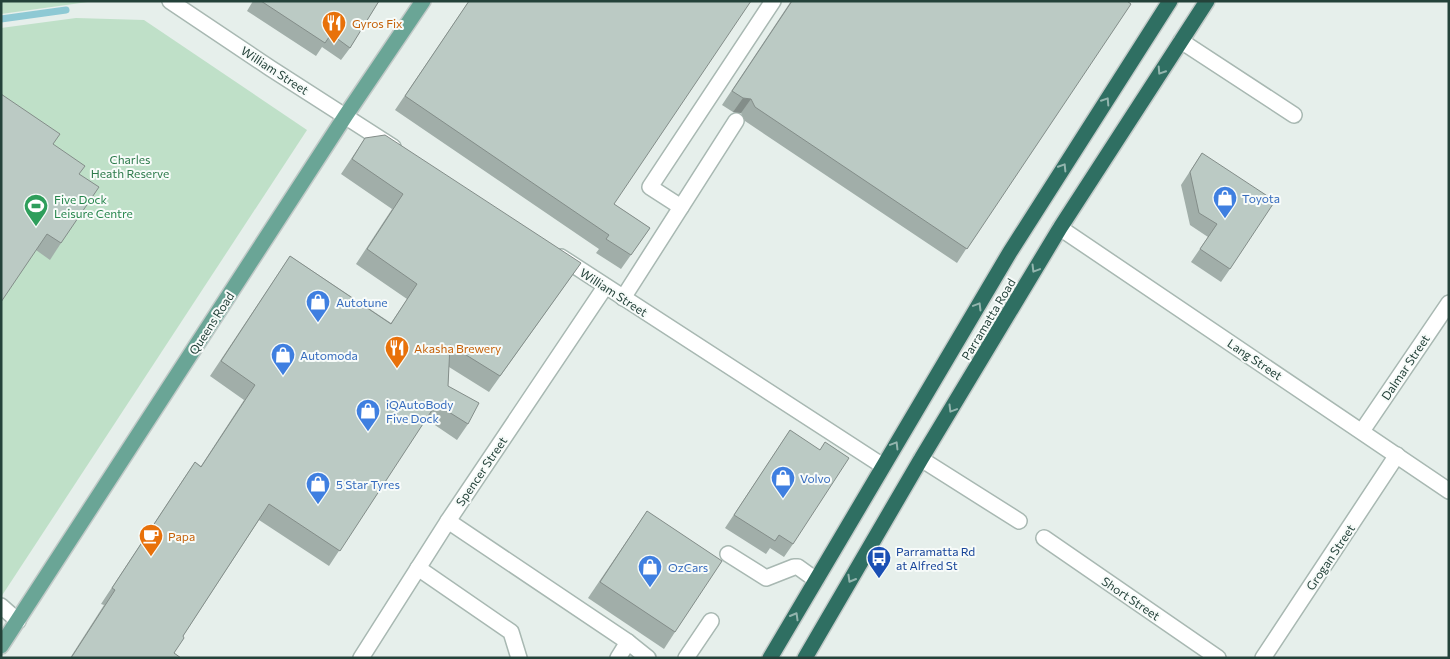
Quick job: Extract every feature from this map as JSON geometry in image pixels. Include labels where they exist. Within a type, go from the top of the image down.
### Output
[{"type":"highway","name":"Parramatta Road","points":[[770,658],[1010,252],[1170,1]]},
{"type":"highway","name":"Parramatta Road","points":[[805,658],[1060,228],[1207,1]]},
{"type":"main road","name":"Queens Road","points":[[1,646],[423,1]]},
{"type":"street","name":"William Street","points":[[170,1],[408,157]]},
{"type":"street","points":[[681,207],[650,187],[773,1]]},
{"type":"street","points":[[1181,40],[1294,115]]},
{"type":"street","points":[[623,298],[736,121]]},
{"type":"street","name":"Lang Street","points":[[1060,228],[1449,491]]},
{"type":"street","name":"William Street","points":[[548,249],[883,466]]},
{"type":"street","name":"Spencer Street","points":[[361,658],[448,521],[605,286]]},
{"type":"street","name":"Dalmar Street","points":[[1362,431],[1449,303]]},
{"type":"street","name":"Grogan Street","points":[[1262,658],[1397,456]]},
{"type":"street","points":[[922,459],[1019,521]]},
{"type":"street","points":[[448,521],[628,642],[648,658]]},
{"type":"street","name":"Short Street","points":[[1044,538],[1218,658]]},
{"type":"street","points":[[728,554],[766,578],[794,567],[816,580]]},
{"type":"street","points":[[418,568],[511,632],[519,658]]},
{"type":"street","points":[[1,606],[18,621]]},
{"type":"street","points":[[686,658],[711,621]]},
{"type":"street","points":[[618,658],[628,642]]},
{"type":"green space","points":[[1,1],[95,1],[1,14]]},
{"type":"green space","name":"Charles Heath Reserve","points":[[76,18],[144,20],[307,130],[1,597],[1,28]]},
{"type":"building","points":[[261,1],[379,1],[350,48],[331,34],[325,43]]},
{"type":"building","points":[[469,1],[751,1],[614,204],[650,228],[631,255],[606,239],[609,235],[405,96]]},
{"type":"building","points":[[792,1],[1127,1],[1131,4],[967,249],[755,107],[751,99],[743,98],[732,91]]},
{"type":"building","name":"Five Dock Leisure Centre","points":[[1,94],[60,134],[53,144],[85,166],[79,174],[99,187],[61,243],[47,234],[1,302]]},
{"type":"building","points":[[385,135],[581,263],[500,376],[450,345],[448,386],[479,403],[468,424],[436,404],[340,551],[269,504],[183,636],[184,638],[174,653],[181,658],[71,658],[115,590],[112,588],[195,462],[201,467],[255,385],[221,361],[290,256],[391,324],[417,284],[367,249],[403,194],[352,159],[365,138]]},
{"type":"building","name":"Toyota","points":[[1202,153],[1275,201],[1230,269],[1200,249],[1217,224],[1199,213],[1190,172]]},
{"type":"building","name":"Volvo","points":[[790,430],[820,450],[825,442],[849,458],[793,544],[779,535],[775,541],[734,515]]},
{"type":"building","name":"OzCars","points":[[647,511],[722,561],[675,632],[600,582]]},
{"type":"waterway","points":[[1,19],[66,10]]},
{"type":"place","name":"Gyros Fix","points":[[334,44]]},
{"type":"place","name":"Toyota","points":[[1225,219]]},
{"type":"place","name":"Five Dock Leisure Centre","points":[[36,227]]},
{"type":"place","name":"Autotune","points":[[318,323]]},
{"type":"place","name":"Akasha Brewery","points":[[397,369]]},
{"type":"place","name":"Automoda","points":[[283,376]]},
{"type":"place","name":"iQAutoBody Five Dock","points":[[368,432]]},
{"type":"place","name":"Volvo","points":[[783,499]]},
{"type":"place","name":"5 Star Tyres","points":[[318,505]]},
{"type":"place","name":"Papa","points":[[151,557]]},
{"type":"place","name":"Parramatta Rd at Alfred St","points":[[879,579]]},
{"type":"place","name":"OzCars","points":[[650,588]]}]
